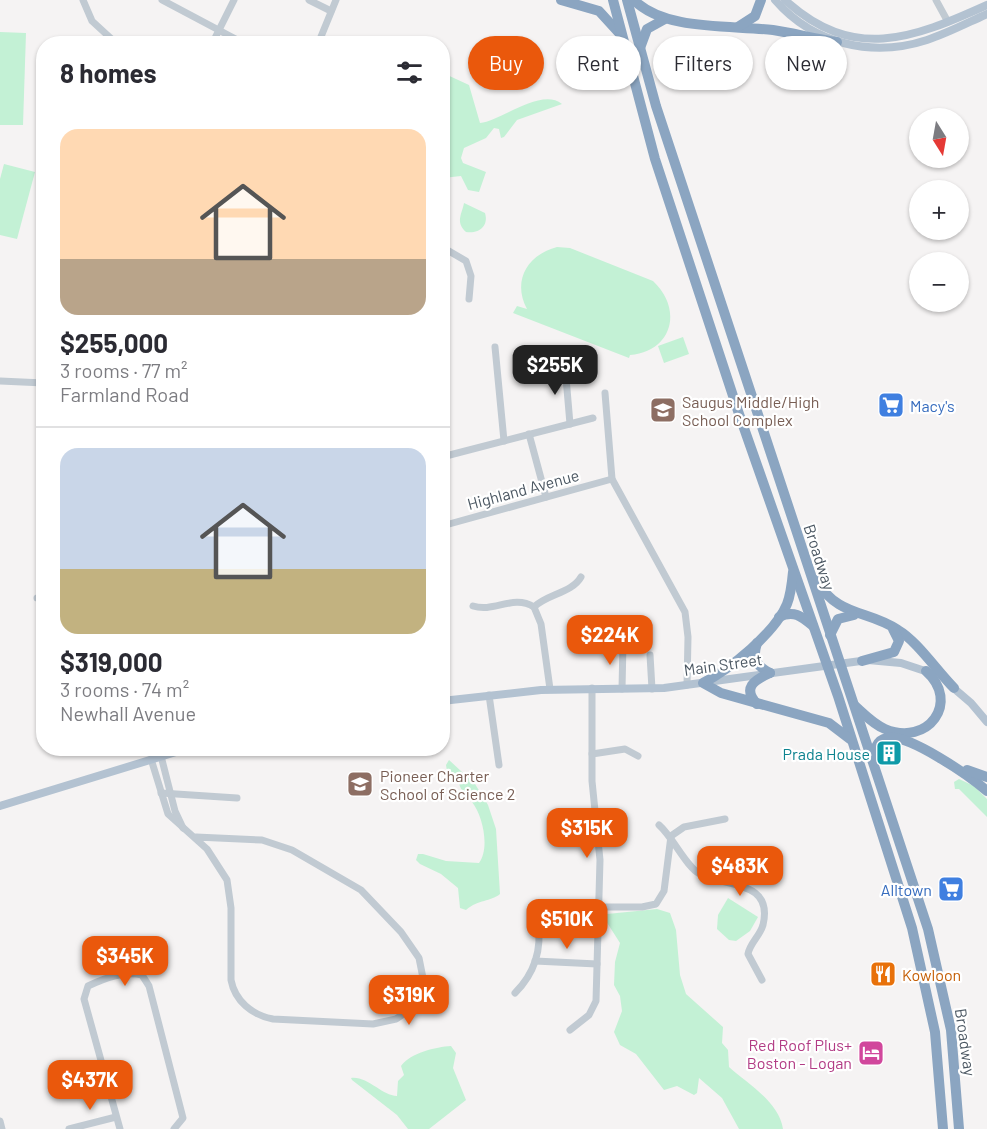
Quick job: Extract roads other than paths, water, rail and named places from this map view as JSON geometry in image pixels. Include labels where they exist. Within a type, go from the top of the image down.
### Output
[{"type":"highway","points":[[561,0],[602,12],[620,36]]},
{"type":"highway","points":[[574,3],[594,0]]},
{"type":"highway","name":"Broadway","points":[[613,0],[622,36]]},
{"type":"highway","name":"Broadway","points":[[627,0],[636,36]]},
{"type":"highway","points":[[634,0],[648,12],[665,19],[797,36]]},
{"type":"highway","points":[[737,27],[755,16],[761,0]]},
{"type":"highway","points":[[641,47],[647,29],[665,19]]},
{"type":"highway","name":"Broadway","points":[[641,54],[656,106],[804,558],[922,908],[938,965],[953,1051],[959,1129]]},
{"type":"highway","name":"Broadway","points":[[637,90],[658,168],[841,705],[905,904],[924,974],[938,1056],[943,1129]]},
{"type":"highway","points":[[804,558],[830,598],[858,615],[891,626],[903,633],[954,688]]},
{"type":"highway","points":[[703,683],[730,668],[779,618],[790,596],[793,566]]},
{"type":"highway","points":[[779,618],[787,614],[798,614],[814,627]]},
{"type":"highway","points":[[830,635],[838,619],[858,615]]},
{"type":"highway","points":[[862,661],[888,655],[896,650],[899,638],[891,626]]},
{"type":"highway","points":[[758,640],[753,653],[754,659],[757,665],[770,673]]},
{"type":"highway","points":[[853,704],[871,721],[887,730],[906,734],[924,730],[936,718],[940,701],[936,684],[926,671]]},
{"type":"highway","points":[[757,704],[750,695],[750,685],[755,679],[770,673]]},
{"type":"highway","points":[[703,683],[721,693],[819,720],[838,728],[852,741]]},
{"type":"highway","points":[[819,720],[834,717],[841,705]]},
{"type":"highway","points":[[873,761],[877,745],[888,738],[909,743],[987,777]]},
{"type":"highway","points":[[945,760],[987,791]]},
{"type":"main road","points":[[775,0],[795,20],[820,36]]},
{"type":"main road","points":[[784,0],[810,21],[830,31],[866,39],[902,37],[948,22],[987,5]]},
{"type":"main road","points":[[847,44],[862,47],[896,47],[927,40],[987,14]]},
{"type":"main road","name":"Main Street","points":[[450,700],[549,689],[622,689],[687,685],[862,661],[893,662],[926,671],[954,688],[987,722]]},
{"type":"main road","points":[[0,806],[161,756]]},
{"type":"street","points":[[83,0],[92,21],[108,36]]},
{"type":"street","points":[[162,0],[230,36]]},
{"type":"street","points":[[216,36],[234,0]]},
{"type":"street","points":[[309,0],[331,11]]},
{"type":"street","points":[[321,36],[336,0]]},
{"type":"street","points":[[936,0],[948,22]]},
{"type":"street","points":[[450,252],[466,261],[471,276],[469,298]]},
{"type":"street","points":[[495,347],[504,441]]},
{"type":"street","points":[[565,366],[570,424]]},
{"type":"street","points":[[0,381],[36,383]]},
{"type":"street","points":[[605,393],[612,479],[685,612],[688,637],[687,685]]},
{"type":"street","points":[[450,454],[593,418]]},
{"type":"street","points":[[530,434],[546,497]]},
{"type":"street","name":"Highland Avenue","points":[[450,523],[612,479]]},
{"type":"street","points":[[534,607],[545,597],[569,588],[581,577]]},
{"type":"street","points":[[473,606],[484,608],[517,602],[534,607]]},
{"type":"street","points":[[534,607],[541,624],[549,689]]},
{"type":"street","points":[[622,689],[623,644]]},
{"type":"street","points":[[650,655],[652,688]]},
{"type":"street","points":[[570,1030],[586,1018],[595,1007],[599,842],[592,754],[592,688]]},
{"type":"street","points":[[489,695],[499,765]]},
{"type":"street","points":[[592,754],[623,749],[638,756]]},
{"type":"street","points":[[161,756],[183,828]]},
{"type":"street","points":[[152,759],[161,793],[171,818],[196,837],[207,849],[227,880],[231,908],[231,980],[238,998],[251,1010],[264,1017],[281,1020],[373,1024],[389,1022],[408,1011],[416,1000],[423,978],[419,958],[401,932],[361,890],[282,845],[262,840],[196,837]]},
{"type":"street","points":[[161,793],[237,798]]},
{"type":"street","points":[[599,907],[644,907],[658,902],[664,891],[666,856],[671,836],[681,828],[725,819]]},
{"type":"street","points":[[659,825],[671,836],[698,873],[743,885],[759,899],[763,924],[748,954],[762,980]]},
{"type":"street","points":[[207,849],[220,839]]},
{"type":"street","points":[[515,993],[527,980],[536,961],[540,941],[538,921]]},
{"type":"street","points":[[536,961],[597,964]]},
{"type":"street","points":[[120,1129],[84,999],[88,986],[104,978],[131,973],[142,975],[149,986],[183,1118],[174,1129]]},
{"type":"street","points":[[69,1129],[116,1117]]},
{"type":"street","points":[[0,1121],[2,1129]]},
{"type":"place","name":"Macy's","points":[[891,405]]},
{"type":"place","name":"Saugus Middle/High School Complex","points":[[663,410]]},
{"type":"place","name":"Prada House","points":[[889,753]]},
{"type":"place","name":"Pioneer Charter School of Science 2","points":[[360,784]]},
{"type":"place","name":"Alltown","points":[[951,889]]},
{"type":"place","name":"Kowloon","points":[[883,974]]},
{"type":"place","name":"Red Roof Plus+ Boston - Logan","points":[[871,1053]]}]
